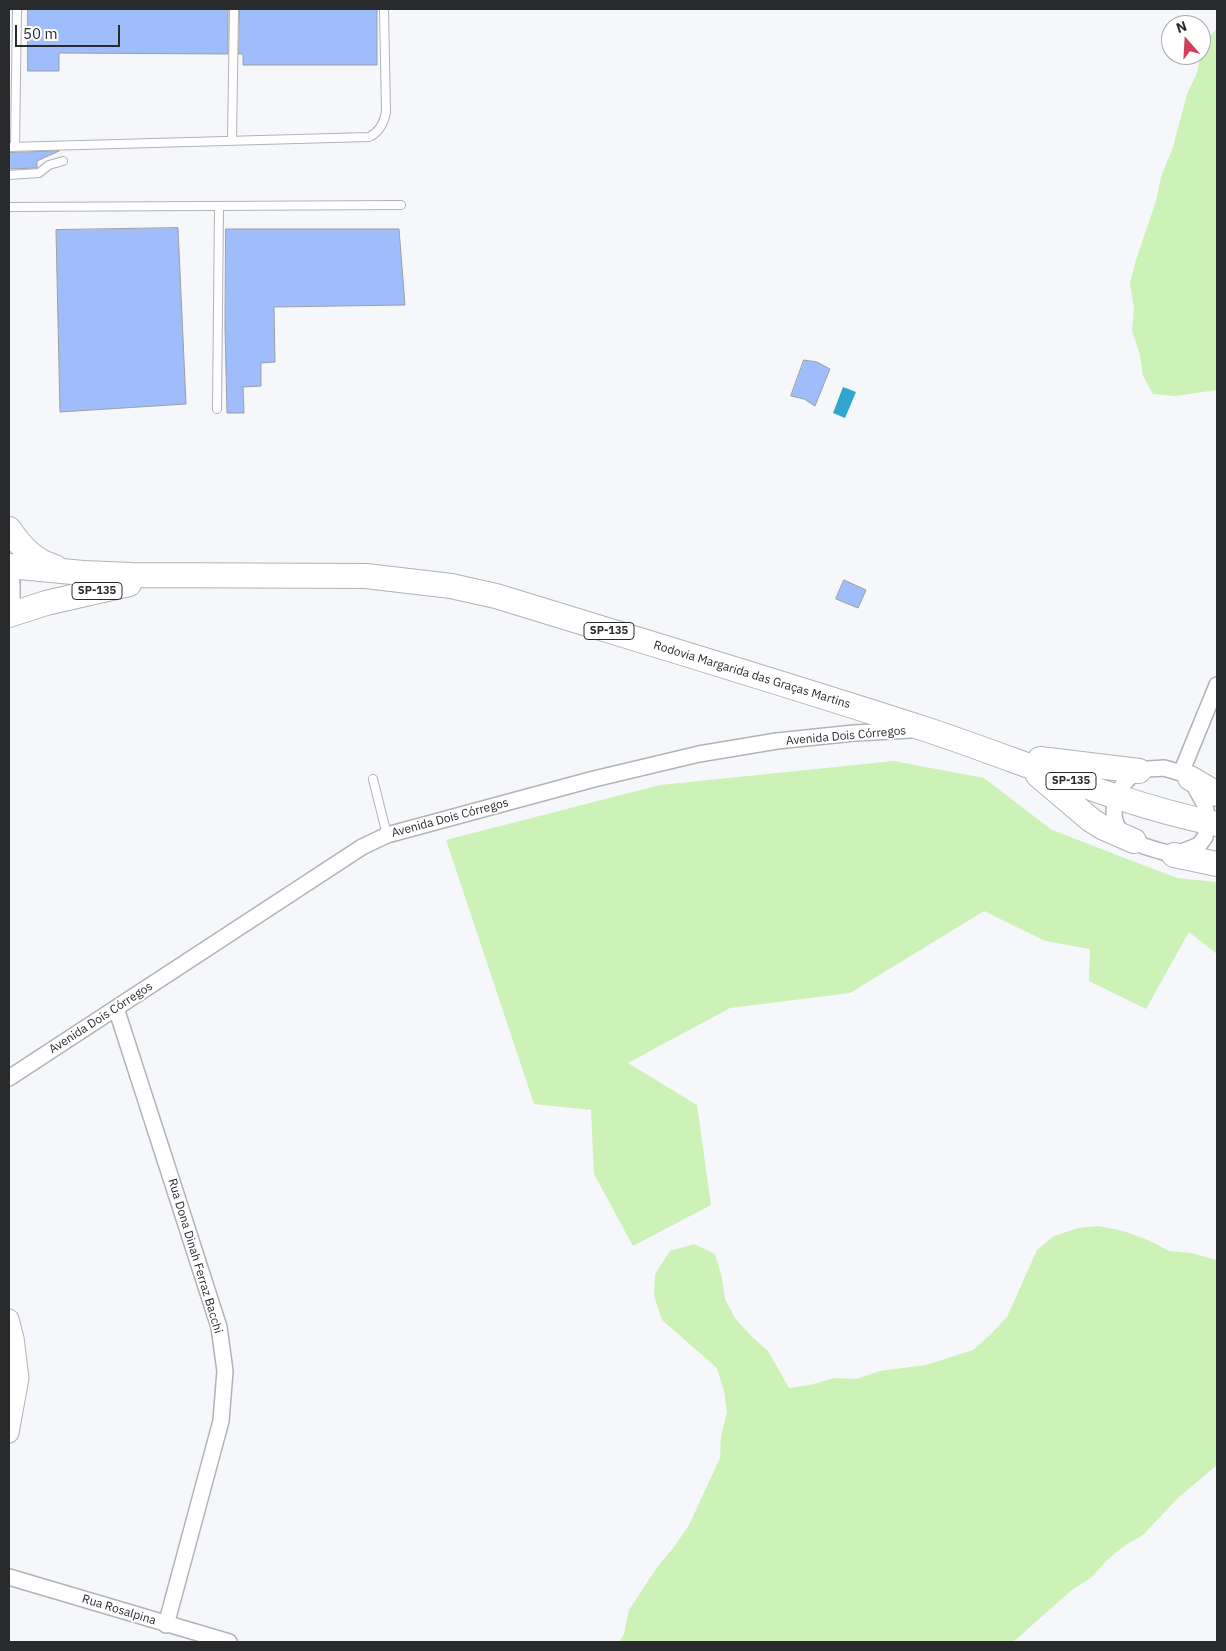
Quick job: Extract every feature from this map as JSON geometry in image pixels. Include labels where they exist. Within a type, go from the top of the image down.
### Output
[{"type":"main road","points":[[9,529],[23,548],[36,559],[83,574]]},
{"type":"main road","name":"Rodovia Margarida das Graças Martins","points":[[9,566],[83,574],[366,576],[451,586],[513,601],[925,729],[1116,797],[1213,823]]},
{"type":"main road","name":"Rodovia Margarida das Graças Martins","points":[[9,615],[46,603],[108,588],[188,576]]},
{"type":"main road","points":[[9,583],[9,599]]},
{"type":"main road","points":[[1134,841],[1091,820],[1021,762],[1030,758],[1139,771]]},
{"type":"main road","points":[[1185,775],[1217,794]]},
{"type":"main road","points":[[1174,855],[1217,864]]},
{"type":"street","points":[[1185,775],[1217,685]]},
{"type":"street","name":"Avenida Dois Córregos","points":[[9,1078],[362,847],[388,835],[594,779],[700,754],[778,741],[854,732],[925,729]]},
{"type":"street","points":[[1164,768],[1185,775],[1205,805],[1213,823],[1199,845],[1174,855],[1134,841],[1122,833],[1117,824],[1114,811],[1119,788],[1128,778],[1139,771],[1164,768]]},
{"type":"street","name":"Rua Dona Dinah Ferraz Bacchi","points":[[116,1008],[219,1327],[226,1371],[221,1421],[166,1624]]},
{"type":"street","points":[[9,1319],[20,1378],[9,1433]]},
{"type":"street","name":"Rua Rosalpina","points":[[9,1577],[229,1642]]},
{"type":"lane","points":[[17,9],[12,147],[369,137],[376,134],[384,121],[386,112],[384,9]]},
{"type":"lane","points":[[232,141],[234,9]]},
{"type":"lane","points":[[9,175],[39,173],[49,165],[63,161]]},
{"type":"lane","points":[[9,207],[401,205]]},
{"type":"lane","points":[[218,409],[219,206]]},
{"type":"lane","points":[[373,779],[388,835]]},
{"type":"green space","points":[[1217,28],[1217,390],[1175,396],[1153,394],[1143,376],[1140,355],[1132,331],[1134,309],[1130,283],[1156,201],[1161,177],[1173,147],[1187,94],[1197,73],[1198,65],[1211,65],[1211,35]]},
{"type":"green space","points":[[894,761],[984,778],[1052,830],[1177,878],[1217,882],[1217,954],[1189,932],[1146,1009],[1089,981],[1090,949],[1045,941],[984,911],[850,993],[730,1008],[628,1063],[697,1105],[711,1205],[633,1246],[594,1174],[591,1110],[534,1104],[446,840],[660,785]]},
{"type":"green space","points":[[1099,1226],[1123,1231],[1148,1240],[1169,1251],[1191,1253],[1217,1260],[1217,1465],[1179,1497],[1143,1535],[1124,1546],[1107,1560],[1091,1578],[1073,1589],[1013,1642],[619,1642],[624,1634],[629,1610],[658,1566],[689,1525],[720,1458],[721,1436],[727,1412],[724,1391],[717,1368],[662,1320],[654,1296],[655,1274],[670,1251],[694,1244],[715,1254],[722,1278],[725,1299],[735,1318],[768,1351],[789,1388],[810,1385],[834,1378],[856,1379],[880,1371],[926,1365],[973,1350],[1007,1317],[1037,1250],[1054,1236],[1078,1228]]},
{"type":"water","points":[[843,387],[856,392],[845,418],[833,413]]},
{"type":"building","points":[[28,9],[228,9],[228,54],[59,53],[59,71],[28,71]]},
{"type":"building","points":[[240,9],[377,9],[377,65],[243,65],[243,54],[239,54]]},
{"type":"building","points":[[59,151],[37,161],[37,168],[9,169],[9,153]]},
{"type":"building","points":[[178,228],[186,404],[60,412],[56,230]]},
{"type":"building","points":[[226,229],[399,229],[405,305],[274,307],[275,362],[261,363],[261,386],[243,387],[244,413],[227,413],[225,327]]},
{"type":"building","points":[[804,360],[817,362],[830,369],[815,406],[804,399],[791,396]]},
{"type":"building","points":[[844,580],[866,590],[858,608],[836,599]]}]
